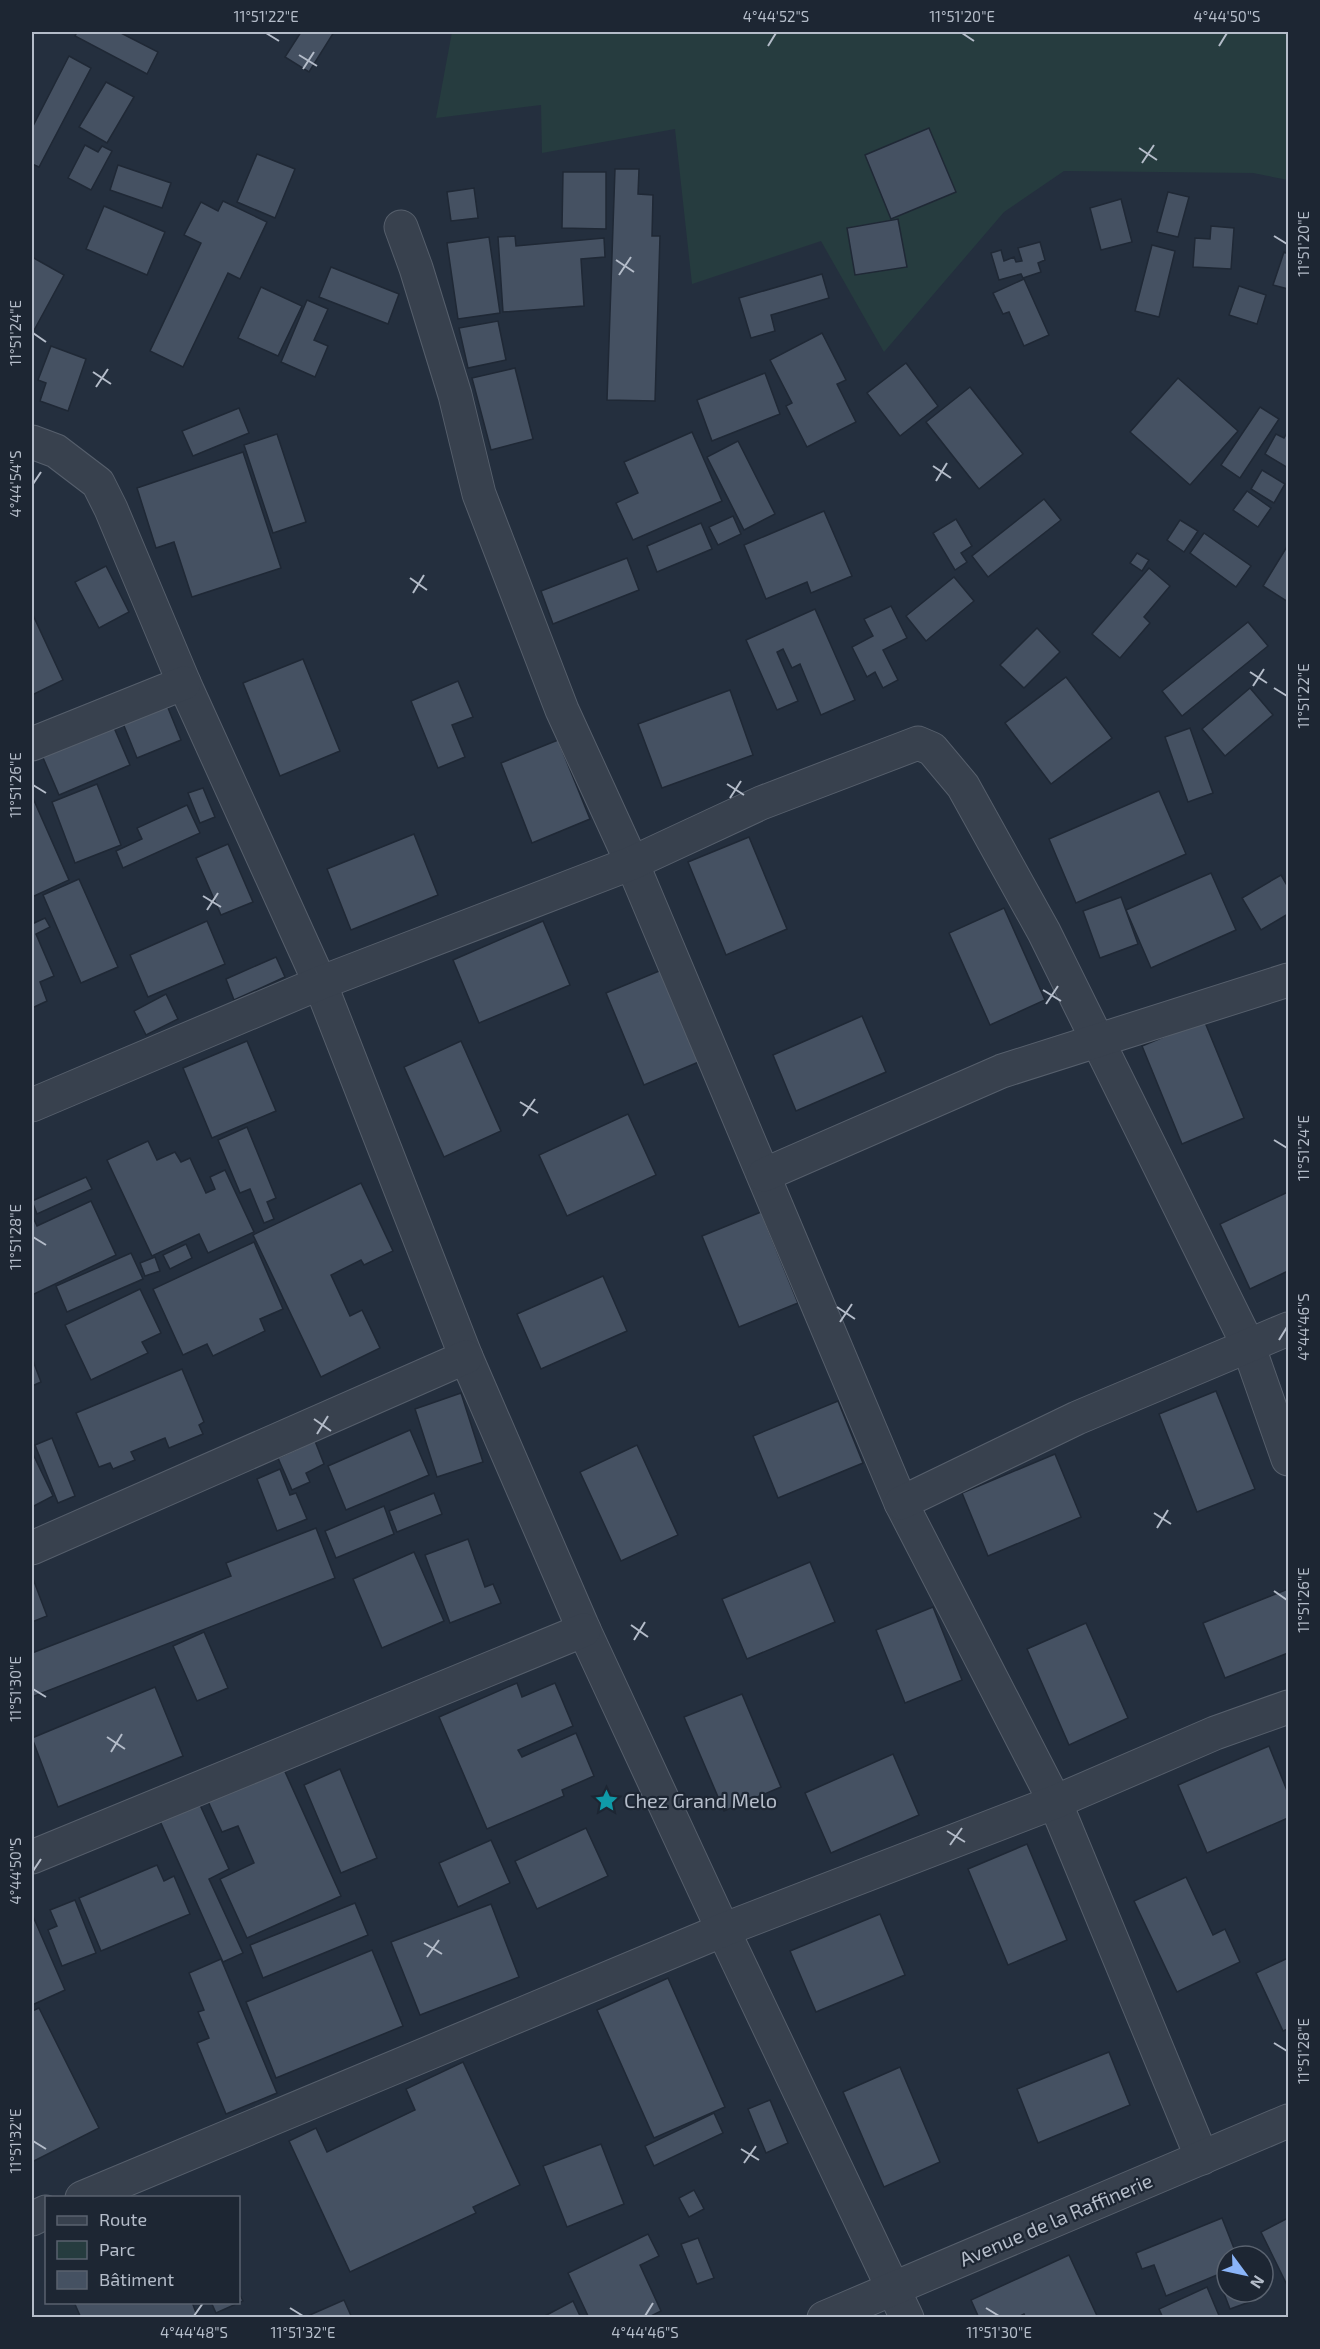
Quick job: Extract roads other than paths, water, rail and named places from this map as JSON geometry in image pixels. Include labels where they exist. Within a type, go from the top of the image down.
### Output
[{"type":"street","points":[[401,227],[455,395],[479,494],[562,710],[632,863],[901,1503],[1055,1802],[1202,2158]]},
{"type":"street","points":[[32,442],[56,451],[98,483],[184,683],[320,983],[466,1357],[584,1630],[723,1930],[901,2303]]},
{"type":"street","points":[[32,744],[184,683]]},
{"type":"street","points":[[32,1105],[320,983],[632,863],[761,802],[918,743],[932,749],[963,786],[1044,932],[1248,1345],[1288,1459]]},
{"type":"street","points":[[764,1175],[1002,1071],[1288,980]]},
{"type":"street","points":[[901,1503],[1077,1418],[1288,1329]]},
{"type":"street","points":[[32,1548],[466,1357]]},
{"type":"street","points":[[32,1857],[584,1630]]},
{"type":"street","points":[[87,2196],[723,1930],[1055,1802],[1215,1733],[1288,1707]]},
{"type":"street","name":"Avenue de la Raffinerie","points":[[824,2318],[901,2303],[1202,2158],[1288,2121]]},
{"type":"place","name":"Chez Grand Melo","points":[[606,1801]]}]
